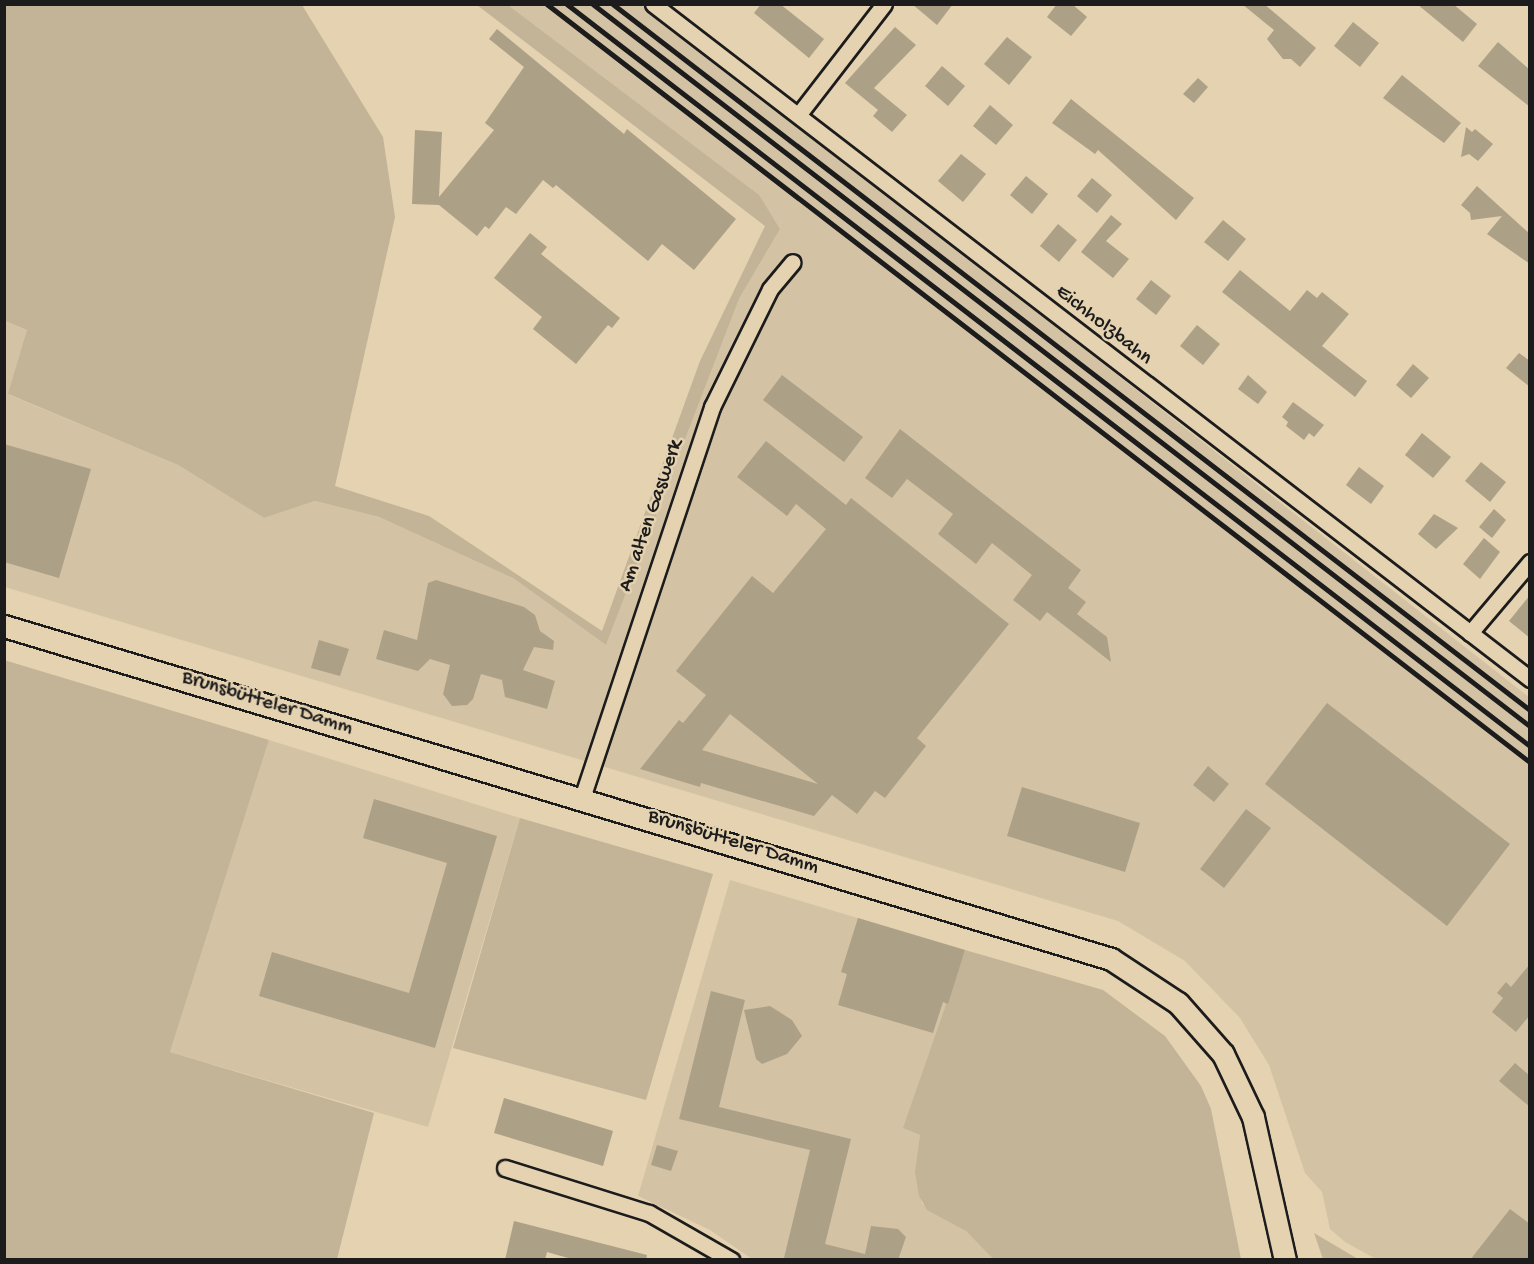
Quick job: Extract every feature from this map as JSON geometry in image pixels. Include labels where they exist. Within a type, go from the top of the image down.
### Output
[{"type":"main road","name":"Brunsbütteler Damm","points":[[4,626],[1086,949],[1130,969],[1157,986],[1202,1028],[1240,1085],[1263,1156],[1285,1260]]},
{"type":"street","name":"Eichholzbahn","points":[[653,4],[799,114],[1100,350],[1530,679]]},
{"type":"street","points":[[799,114],[884,4]]},
{"type":"street","name":"Am alten Gaswerk","points":[[582,798],[712,407],[771,289],[793,262]]},
{"type":"street","points":[[1470,633],[1530,562]]},
{"type":"street","points":[[505,1168],[649,1213],[731,1260]]},
{"type":"shaded area","points":[[4,5],[302,5],[383,137],[395,217],[335,486],[429,516],[602,631],[700,361],[765,226],[477,5],[508,5],[759,195],[780,229],[739,299],[606,645],[513,578],[379,517],[315,501],[264,518],[178,465],[8,394],[27,330],[5,321]]},
{"type":"shaded area","points":[[508,5],[644,5],[1529,697],[1529,1259],[1376,1259],[1345,1242],[1330,1229],[1322,1192],[1305,1173],[1269,1065],[1240,1018],[1185,961],[1118,921],[5,587],[4,321],[27,330],[9,395],[178,465],[264,518],[315,501],[379,517],[513,578],[606,645],[739,299],[780,229],[758,195]]},
{"type":"shaded area","points":[[4,660],[269,740],[170,1052],[374,1113],[337,1259],[5,1259]]},
{"type":"shaded area","points":[[269,740],[520,818],[428,1127],[170,1052]]},
{"type":"shaded area","points":[[520,818],[713,874],[646,1100],[453,1048]]},
{"type":"shaded area","points":[[730,880],[965,950],[904,1128],[920,1135],[917,1184],[922,1204],[966,1231],[993,1259],[752,1259],[710,1230],[638,1196]]},
{"type":"shaded area","points":[[965,950],[1103,990],[1165,1036],[1201,1086],[1211,1109],[1241,1259],[993,1259],[966,1231],[927,1210],[919,1196],[915,1172],[920,1135],[903,1128]]},
{"type":"shaded area","points":[[1314,1233],[1358,1259],[1323,1259]]},
{"type":"building","points":[[761,4],[780,4],[824,39],[809,58],[754,13]]},
{"type":"building","points":[[912,4],[953,4],[937,25]]},
{"type":"building","points":[[1057,4],[1072,4],[1087,17],[1071,36],[1047,17]]},
{"type":"building","points":[[1242,4],[1264,4],[1316,48],[1300,67],[1291,59],[1283,59],[1267,39],[1274,30]]},
{"type":"building","points":[[1417,4],[1453,4],[1477,24],[1463,42]]},
{"type":"building","points":[[1353,22],[1379,43],[1360,67],[1334,46]]},
{"type":"building","points":[[895,27],[916,45],[874,88],[907,115],[892,132],[873,116],[878,110],[845,83]]},
{"type":"building","points":[[497,29],[624,134],[627,129],[736,219],[694,270],[662,244],[648,261],[556,185],[553,188],[543,180],[516,214],[506,207],[489,229],[485,226],[477,236],[439,205],[412,204],[415,130],[442,132],[439,197],[494,130],[485,123],[524,67],[489,39]]},
{"type":"building","points":[[1007,37],[1032,57],[1009,85],[984,64]]},
{"type":"building","points":[[1498,42],[1530,70],[1530,107],[1478,66]]},
{"type":"building","points":[[942,66],[965,86],[948,106],[925,86]]},
{"type":"building","points":[[1402,75],[1461,123],[1444,143],[1383,98]]},
{"type":"building","points":[[1198,78],[1208,87],[1194,103],[1183,94]]},
{"type":"building","points":[[1071,99],[1194,198],[1176,220],[1098,150],[1095,154],[1052,123]]},
{"type":"building","points":[[990,105],[1013,125],[996,145],[973,126]]},
{"type":"building","points":[[1466,127],[1472,132],[1475,129],[1493,144],[1478,161],[1469,154],[1461,157]]},
{"type":"building","points":[[961,154],[986,174],[963,202],[938,181]]},
{"type":"building","points":[[1026,176],[1048,194],[1032,214],[1010,195]]},
{"type":"building","points":[[1092,178],[1112,195],[1097,213],[1077,196]]},
{"type":"building","points":[[1477,186],[1530,234],[1530,264],[1487,234],[1502,216],[1471,220],[1470,213],[1461,205]]},
{"type":"building","points":[[1111,215],[1122,224],[1106,241],[1129,259],[1113,278],[1081,252]]},
{"type":"building","points":[[1223,220],[1246,239],[1228,261],[1204,242]]},
{"type":"building","points":[[1058,224],[1077,240],[1059,262],[1040,246]]},
{"type":"building","points":[[530,233],[547,247],[541,254],[620,318],[612,328],[608,325],[576,364],[533,329],[542,317],[494,278]]},
{"type":"building","points":[[1240,270],[1290,311],[1307,290],[1317,298],[1322,292],[1349,314],[1322,346],[1367,381],[1355,397],[1222,292]]},
{"type":"building","points":[[1151,280],[1171,296],[1156,315],[1136,299]]},
{"type":"building","points":[[1197,325],[1220,344],[1203,365],[1180,346]]},
{"type":"building","points":[[1519,353],[1530,361],[1530,387],[1506,368]]},
{"type":"building","points":[[1413,364],[1429,378],[1411,398],[1396,385]]},
{"type":"building","points":[[782,375],[863,437],[844,462],[763,400]]},
{"type":"building","points":[[1248,375],[1267,392],[1258,404],[1238,389]]},
{"type":"building","points":[[1293,402],[1324,425],[1314,437],[1309,433],[1304,440],[1286,426],[1288,422],[1282,417]]},
{"type":"building","points":[[900,429],[1081,570],[1068,588],[1086,602],[1077,614],[1107,637],[1111,662],[1047,612],[1040,621],[1013,600],[1032,575],[992,543],[976,564],[938,534],[953,514],[907,479],[892,498],[865,478]]},
{"type":"building","points":[[1422,433],[1451,457],[1433,478],[1405,455]]},
{"type":"building","points":[[766,441],[846,505],[851,498],[1009,624],[917,738],[926,746],[885,798],[875,791],[857,814],[832,795],[814,816],[701,783],[700,787],[640,769],[679,720],[683,723],[706,695],[676,671],[752,576],[773,593],[826,529],[796,504],[787,516],[737,477]],"holes":[[[730,714],[818,784],[702,750]]]},
{"type":"building","points":[[4,444],[91,469],[59,578],[4,562]]},
{"type":"building","points":[[1481,462],[1506,482],[1490,502],[1465,481]]},
{"type":"building","points":[[1359,467],[1384,486],[1371,504],[1346,485]]},
{"type":"building","points":[[1494,509],[1506,520],[1492,538],[1479,527]]},
{"type":"building","points":[[1434,514],[1458,528],[1436,549],[1418,534]]},
{"type":"building","points":[[1484,538],[1500,552],[1480,579],[1463,564]]},
{"type":"building","points":[[436,580],[524,607],[535,615],[540,631],[554,641],[553,650],[534,647],[523,670],[555,681],[547,709],[505,697],[502,680],[481,674],[473,699],[467,705],[452,706],[443,694],[450,665],[430,659],[418,671],[376,659],[384,630],[417,640],[428,583]]},
{"type":"building","points":[[1530,595],[1530,638],[1509,621]]},
{"type":"building","points":[[319,640],[349,649],[340,676],[311,668]]},
{"type":"building","points":[[1327,703],[1510,844],[1447,926],[1265,784]]},
{"type":"building","points":[[1208,766],[1229,784],[1214,802],[1193,785]]},
{"type":"building","points":[[1022,787],[1140,823],[1125,872],[1007,836]]},
{"type":"building","points":[[374,799],[497,836],[435,1048],[259,996],[272,952],[409,993],[447,863],[363,838]]},
{"type":"building","points":[[1246,809],[1271,828],[1224,888],[1200,869]]},
{"type":"building","points":[[858,918],[965,950],[948,1004],[943,1002],[933,1033],[838,1005],[847,974],[841,972]]},
{"type":"building","points":[[1530,964],[1530,1015],[1516,1032],[1492,1012],[1503,998],[1497,993],[1506,982],[1511,987]]},
{"type":"building","points":[[711,991],[745,1000],[719,1107],[851,1139],[825,1244],[865,1254],[871,1226],[898,1229],[906,1237],[898,1260],[784,1258],[810,1150],[679,1119]]},
{"type":"building","points":[[770,1006],[792,1020],[802,1036],[787,1054],[762,1064],[756,1059],[744,1010]]},
{"type":"building","points":[[1515,1063],[1530,1076],[1530,1107],[1499,1081]]},
{"type":"building","points":[[504,1098],[613,1131],[603,1166],[494,1133]]},
{"type":"building","points":[[657,1145],[678,1151],[671,1171],[651,1165]]},
{"type":"building","points":[[1510,1209],[1530,1224],[1530,1260],[1470,1260]]},
{"type":"building","points":[[514,1221],[647,1255],[646,1260],[575,1260],[547,1252],[545,1260],[505,1260]]},
{"type":"railway","points":[[547,4],[1530,762]]},
{"type":"railway","points":[[567,4],[1530,746]]},
{"type":"railway","points":[[593,4],[1530,726]]},
{"type":"railway","points":[[613,4],[1530,710]]}]
